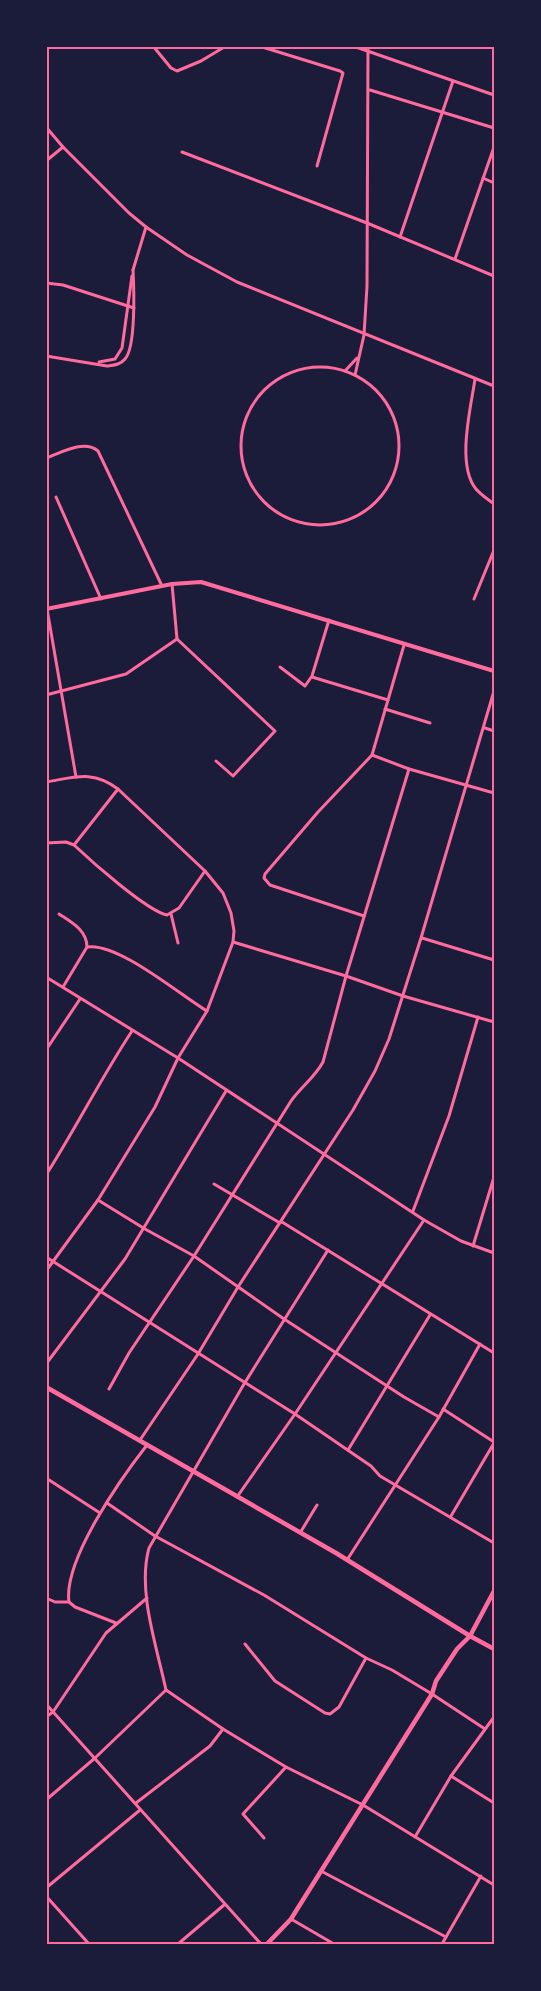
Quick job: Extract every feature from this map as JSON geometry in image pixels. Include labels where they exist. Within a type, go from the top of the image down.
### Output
[{"type":"main road","points":[[47,1388],[347,1560],[495,1649]]},
{"type":"main road","points":[[267,1944],[291,1919],[432,1694],[436,1681],[457,1649],[470,1636],[495,1591]]},
{"type":"street","points":[[153,46],[171,68],[177,71],[201,61],[226,46]]},
{"type":"street","points":[[259,46],[343,73],[317,166]]},
{"type":"street","points":[[355,375],[364,334],[367,286],[368,46]]},
{"type":"street","points":[[354,47],[495,95]]},
{"type":"street","points":[[400,237],[453,81]]},
{"type":"street","points":[[369,89],[495,128]]},
{"type":"street","points":[[46,127],[129,213],[187,255],[237,282],[495,386]]},
{"type":"street","points":[[46,161],[63,147]]},
{"type":"street","points":[[455,259],[495,147]]},
{"type":"street","points":[[182,152],[367,223],[495,276]]},
{"type":"street","points":[[483,178],[495,183]]},
{"type":"street","points":[[94,363],[108,362],[115,359],[119,353],[133,270],[146,227]]},
{"type":"street","points":[[46,356],[107,366],[117,365],[127,356],[134,308],[133,270]]},
{"type":"street","points":[[46,283],[63,285],[134,308]]},
{"type":"street","points":[[345,371],[358,356]]},
{"type":"street","points":[[313,367],[345,371],[369,384],[381,396],[395,421],[399,447],[395,472],[382,495],[354,517],[320,524],[295,520],[283,515],[262,499],[248,478],[241,451],[243,427],[256,400],[274,381],[285,375],[313,367]]},
{"type":"street","points":[[476,379],[466,440],[466,459],[471,481],[476,490],[495,504]]},
{"type":"street","points":[[46,458],[79,447],[95,447],[102,456],[162,586]]},
{"type":"street","points":[[56,497],[101,599]]},
{"type":"street","points":[[474,600],[495,550]]},
{"type":"street","points":[[76,777],[47,609],[172,584],[201,582],[495,671]]},
{"type":"street","points":[[172,584],[177,639],[275,731],[233,776],[216,761]]},
{"type":"street","points":[[280,667],[304,686],[312,676],[329,620]]},
{"type":"street","points":[[46,695],[126,674],[177,639]]},
{"type":"street","points":[[365,917],[270,885],[264,878],[318,812],[372,755],[404,645]]},
{"type":"street","points":[[312,676],[388,700]]},
{"type":"street","points":[[140,1440],[198,1354],[375,1071],[389,1039],[403,996],[495,691]]},
{"type":"street","points":[[385,710],[430,723]]},
{"type":"street","points":[[484,728],[495,731]]},
{"type":"street","points":[[372,755],[409,769],[495,793]]},
{"type":"street","points":[[109,1389],[129,1353],[194,1256],[297,1093],[316,1074],[323,1062],[346,976],[409,769]]},
{"type":"street","points":[[46,782],[76,777],[94,777],[106,780],[118,789],[205,871],[223,893],[228,903],[234,931],[233,942],[207,1011],[178,1058],[150,1115],[98,1200],[46,1272]]},
{"type":"street","points":[[74,845],[118,789]]},
{"type":"street","points":[[46,843],[66,842],[74,845],[128,891],[158,912],[171,914],[179,908],[205,871]]},
{"type":"street","points":[[59,914],[80,929],[87,942],[87,947],[63,987]]},
{"type":"street","points":[[171,914],[178,943]]},
{"type":"street","points":[[421,938],[495,960]]},
{"type":"street","points":[[233,942],[346,976],[403,996],[495,1022]]},
{"type":"street","points":[[87,947],[95,946],[126,958],[207,1011]]},
{"type":"street","points":[[46,977],[178,1058],[424,1220],[461,1241],[495,1253]]},
{"type":"street","points":[[46,1050],[80,999]]},
{"type":"street","points":[[412,1212],[449,1116],[478,1017]]},
{"type":"street","points":[[46,1175],[132,1031]]},
{"type":"street","points":[[46,1364],[102,1292],[144,1229],[226,1091]]},
{"type":"street","points":[[473,1246],[495,1178]]},
{"type":"street","points":[[214,1184],[328,1250],[495,1353]]},
{"type":"street","points":[[98,1200],[144,1229],[194,1256],[284,1319],[439,1417]]},
{"type":"street","points":[[237,1497],[424,1220]]},
{"type":"street","points":[[328,1250],[192,1471],[148,1552],[147,1598],[166,1690],[223,1729],[286,1767],[363,1805],[495,1885]]},
{"type":"street","points":[[46,1257],[244,1384],[295,1414],[348,1449],[371,1466],[380,1476],[495,1543]]},
{"type":"street","points":[[348,1449],[431,1315]]},
{"type":"street","points":[[347,1560],[439,1417],[480,1344]]},
{"type":"street","points":[[443,1409],[495,1443],[451,1516]]},
{"type":"street","points":[[69,1602],[76,1564],[100,1513],[148,1445]]},
{"type":"street","points":[[46,1479],[100,1513]]},
{"type":"street","points":[[107,1503],[155,1536],[264,1595],[366,1658],[392,1670],[432,1694],[485,1729]]},
{"type":"street","points":[[300,1533],[317,1505]]},
{"type":"street","points":[[46,1598],[55,1602],[69,1602],[75,1607],[116,1623]]},
{"type":"street","points":[[46,1718],[53,1712],[106,1633],[147,1598]]},
{"type":"street","points":[[245,1644],[275,1681],[330,1714],[339,1707],[366,1658]]},
{"type":"street","points":[[46,1800],[95,1758],[166,1690]]},
{"type":"street","points":[[46,1704],[261,1944]]},
{"type":"street","points":[[415,1837],[451,1776],[495,1717]]},
{"type":"street","points":[[490,1724],[495,1726]]},
{"type":"street","points":[[136,1803],[210,1746],[223,1729]]},
{"type":"street","points":[[264,1838],[243,1814],[286,1767]]},
{"type":"street","points":[[451,1776],[495,1803]]},
{"type":"street","points":[[46,1888],[140,1809]]},
{"type":"street","points":[[321,1871],[446,1936]]},
{"type":"street","points":[[442,1944],[481,1876]]},
{"type":"street","points":[[46,1896],[89,1944]]},
{"type":"street","points":[[178,1944],[225,1904]]},
{"type":"street","points":[[291,1919],[334,1944]]}]
